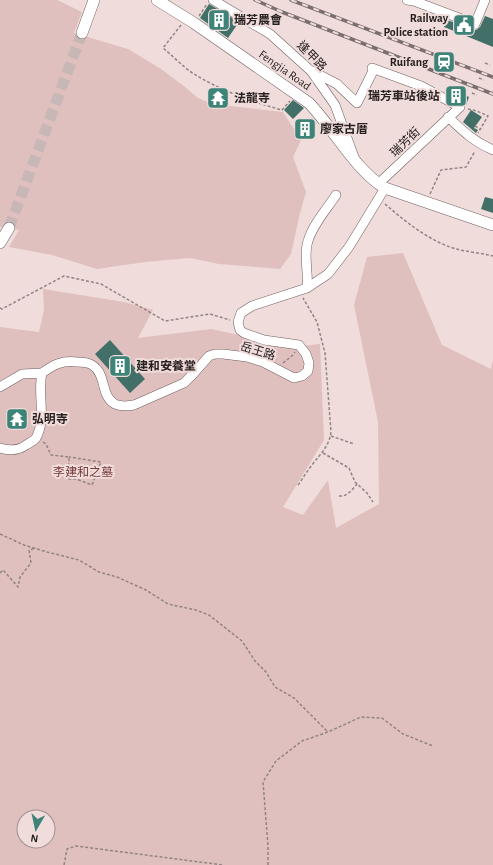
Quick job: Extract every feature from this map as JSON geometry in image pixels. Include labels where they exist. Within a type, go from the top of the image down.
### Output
[{"type":"main road","points":[[82,33],[94,0]]},
{"type":"main road","name":"Fengjia Road","points":[[157,0],[190,20],[309,102],[356,161],[381,186],[426,203],[493,225]]},
{"type":"main road","points":[[0,243],[9,228]]},
{"type":"street","name":"逢甲路","points":[[213,0],[270,34],[311,70],[335,105],[356,161]]},
{"type":"street","points":[[407,0],[414,1],[476,24],[486,0],[493,2]]},
{"type":"street","points":[[311,70],[337,84],[357,103],[373,69],[421,86],[460,107]]},
{"type":"street","name":"瑞芳街","points":[[381,186],[448,117],[460,107]]},
{"type":"street","points":[[448,117],[466,135],[476,142],[493,150]]},
{"type":"street","name":"岳王路","points":[[42,374],[57,363],[69,361],[92,364],[99,372],[105,385],[107,396],[115,404],[125,406],[134,406],[184,383],[209,356],[215,354],[247,357],[262,362],[294,378],[302,376],[308,371],[309,363],[306,354],[299,345],[264,340],[240,330],[238,322],[241,313],[252,306],[303,289],[328,274],[337,264],[379,199],[381,186]]},
{"type":"street","points":[[303,289],[308,276],[306,264],[308,241],[315,226],[336,196]]},
{"type":"street","points":[[0,387],[22,374],[42,374],[40,383],[42,402],[41,423],[36,439],[14,451],[0,448]]},
{"type":"path","points":[[210,0],[163,48],[193,73],[225,90],[263,104],[282,110],[297,94]]},
{"type":"path","points":[[453,29],[468,34],[476,24]]},
{"type":"path","points":[[485,63],[490,65]]},
{"type":"path","points":[[479,78],[484,80]]},
{"type":"path","points":[[472,93],[477,95]]},
{"type":"path","points":[[426,203],[441,170],[466,167],[480,129],[488,116],[460,107]]},
{"type":"path","points":[[476,126],[480,129]]},
{"type":"path","points":[[379,199],[412,227],[445,245],[457,249],[493,256]]},
{"type":"path","points":[[0,308],[2,309],[64,276],[101,284],[165,321],[210,314],[238,322]]},
{"type":"path","points":[[298,485],[323,453],[330,441],[331,436],[325,353],[317,322],[304,302],[303,289]]},
{"type":"path","points":[[280,371],[281,364],[293,355],[299,345]]},
{"type":"path","points":[[331,436],[354,444]]},
{"type":"path","points":[[36,439],[46,444],[51,456],[69,457],[101,462],[92,485],[69,479],[69,457]]},
{"type":"path","points":[[323,453],[349,468],[357,484],[367,493],[373,502]]},
{"type":"path","points":[[339,496],[343,497],[349,493],[357,484]]},
{"type":"path","points":[[0,534],[36,548],[79,560],[99,572],[117,577],[146,590],[168,604],[209,614],[242,641],[255,661],[266,672],[275,686],[294,698],[328,732]]},
{"type":"path","points":[[0,572],[3,570],[18,587],[20,577],[31,563],[29,550],[36,548]]},
{"type":"path","points":[[268,865],[263,782],[276,761],[302,742],[361,717],[382,718],[403,734],[434,746]]},
{"type":"path","points":[[64,865],[67,849],[76,846],[223,865]]},
{"type":"green space","points":[[0,0],[57,0],[82,12],[74,33],[128,49],[161,69],[198,98],[216,106],[231,106],[283,112],[301,140],[293,157],[306,192],[291,254],[280,269],[219,264],[190,258],[145,262],[97,269],[52,255],[9,247],[19,230],[0,227]]},
{"type":"green space","name":"李建和之墓","points":[[403,253],[442,345],[491,369],[493,359],[493,865],[0,865],[0,327],[39,332],[44,310],[43,289],[124,302],[153,310],[138,338],[211,329],[239,335],[284,348],[320,344],[324,440],[283,507],[303,515],[328,480],[336,528],[379,504],[378,422],[354,305],[367,257]]},
{"type":"building","name":"瑞芳農會","points":[[209,4],[239,22],[228,38],[200,18]]},
{"type":"building","points":[[485,16],[493,19],[493,47],[444,27],[447,20],[476,30],[480,27]]},
{"type":"building","name":"瑞芳車站後站","points":[[447,87],[469,97],[466,105],[445,92]]},
{"type":"building","name":"法龍寺","points":[[216,91],[225,95],[220,105],[211,101]]},
{"type":"building","points":[[293,100],[304,108],[293,119],[284,110]]},
{"type":"building","points":[[471,110],[482,117],[474,128],[478,130],[476,133],[463,122]]},
{"type":"building","points":[[485,197],[493,199],[493,213],[481,209]]},
{"type":"building","name":"建和安養堂","points":[[110,340],[145,379],[130,393],[95,354]]},
{"type":"tunnel","points":[[9,228],[82,33]]},
{"type":"railway","points":[[255,0],[282,12],[493,94]]},
{"type":"railway","points":[[291,0],[493,77]]},
{"type":"place","name":"瑞芳農會","points":[[219,20]]},
{"type":"place","name":"Railway Police station","points":[[464,25]]},
{"type":"place","name":"Ruifang","points":[[444,62]]},
{"type":"place","name":"瑞芳車站後站","points":[[456,96]]},
{"type":"place","name":"法龍寺","points":[[218,98]]},
{"type":"place","name":"廖家古厝","points":[[305,129]]},
{"type":"place","name":"建和安養堂","points":[[120,366]]},
{"type":"place","name":"弘明寺","points":[[17,419]]}]
